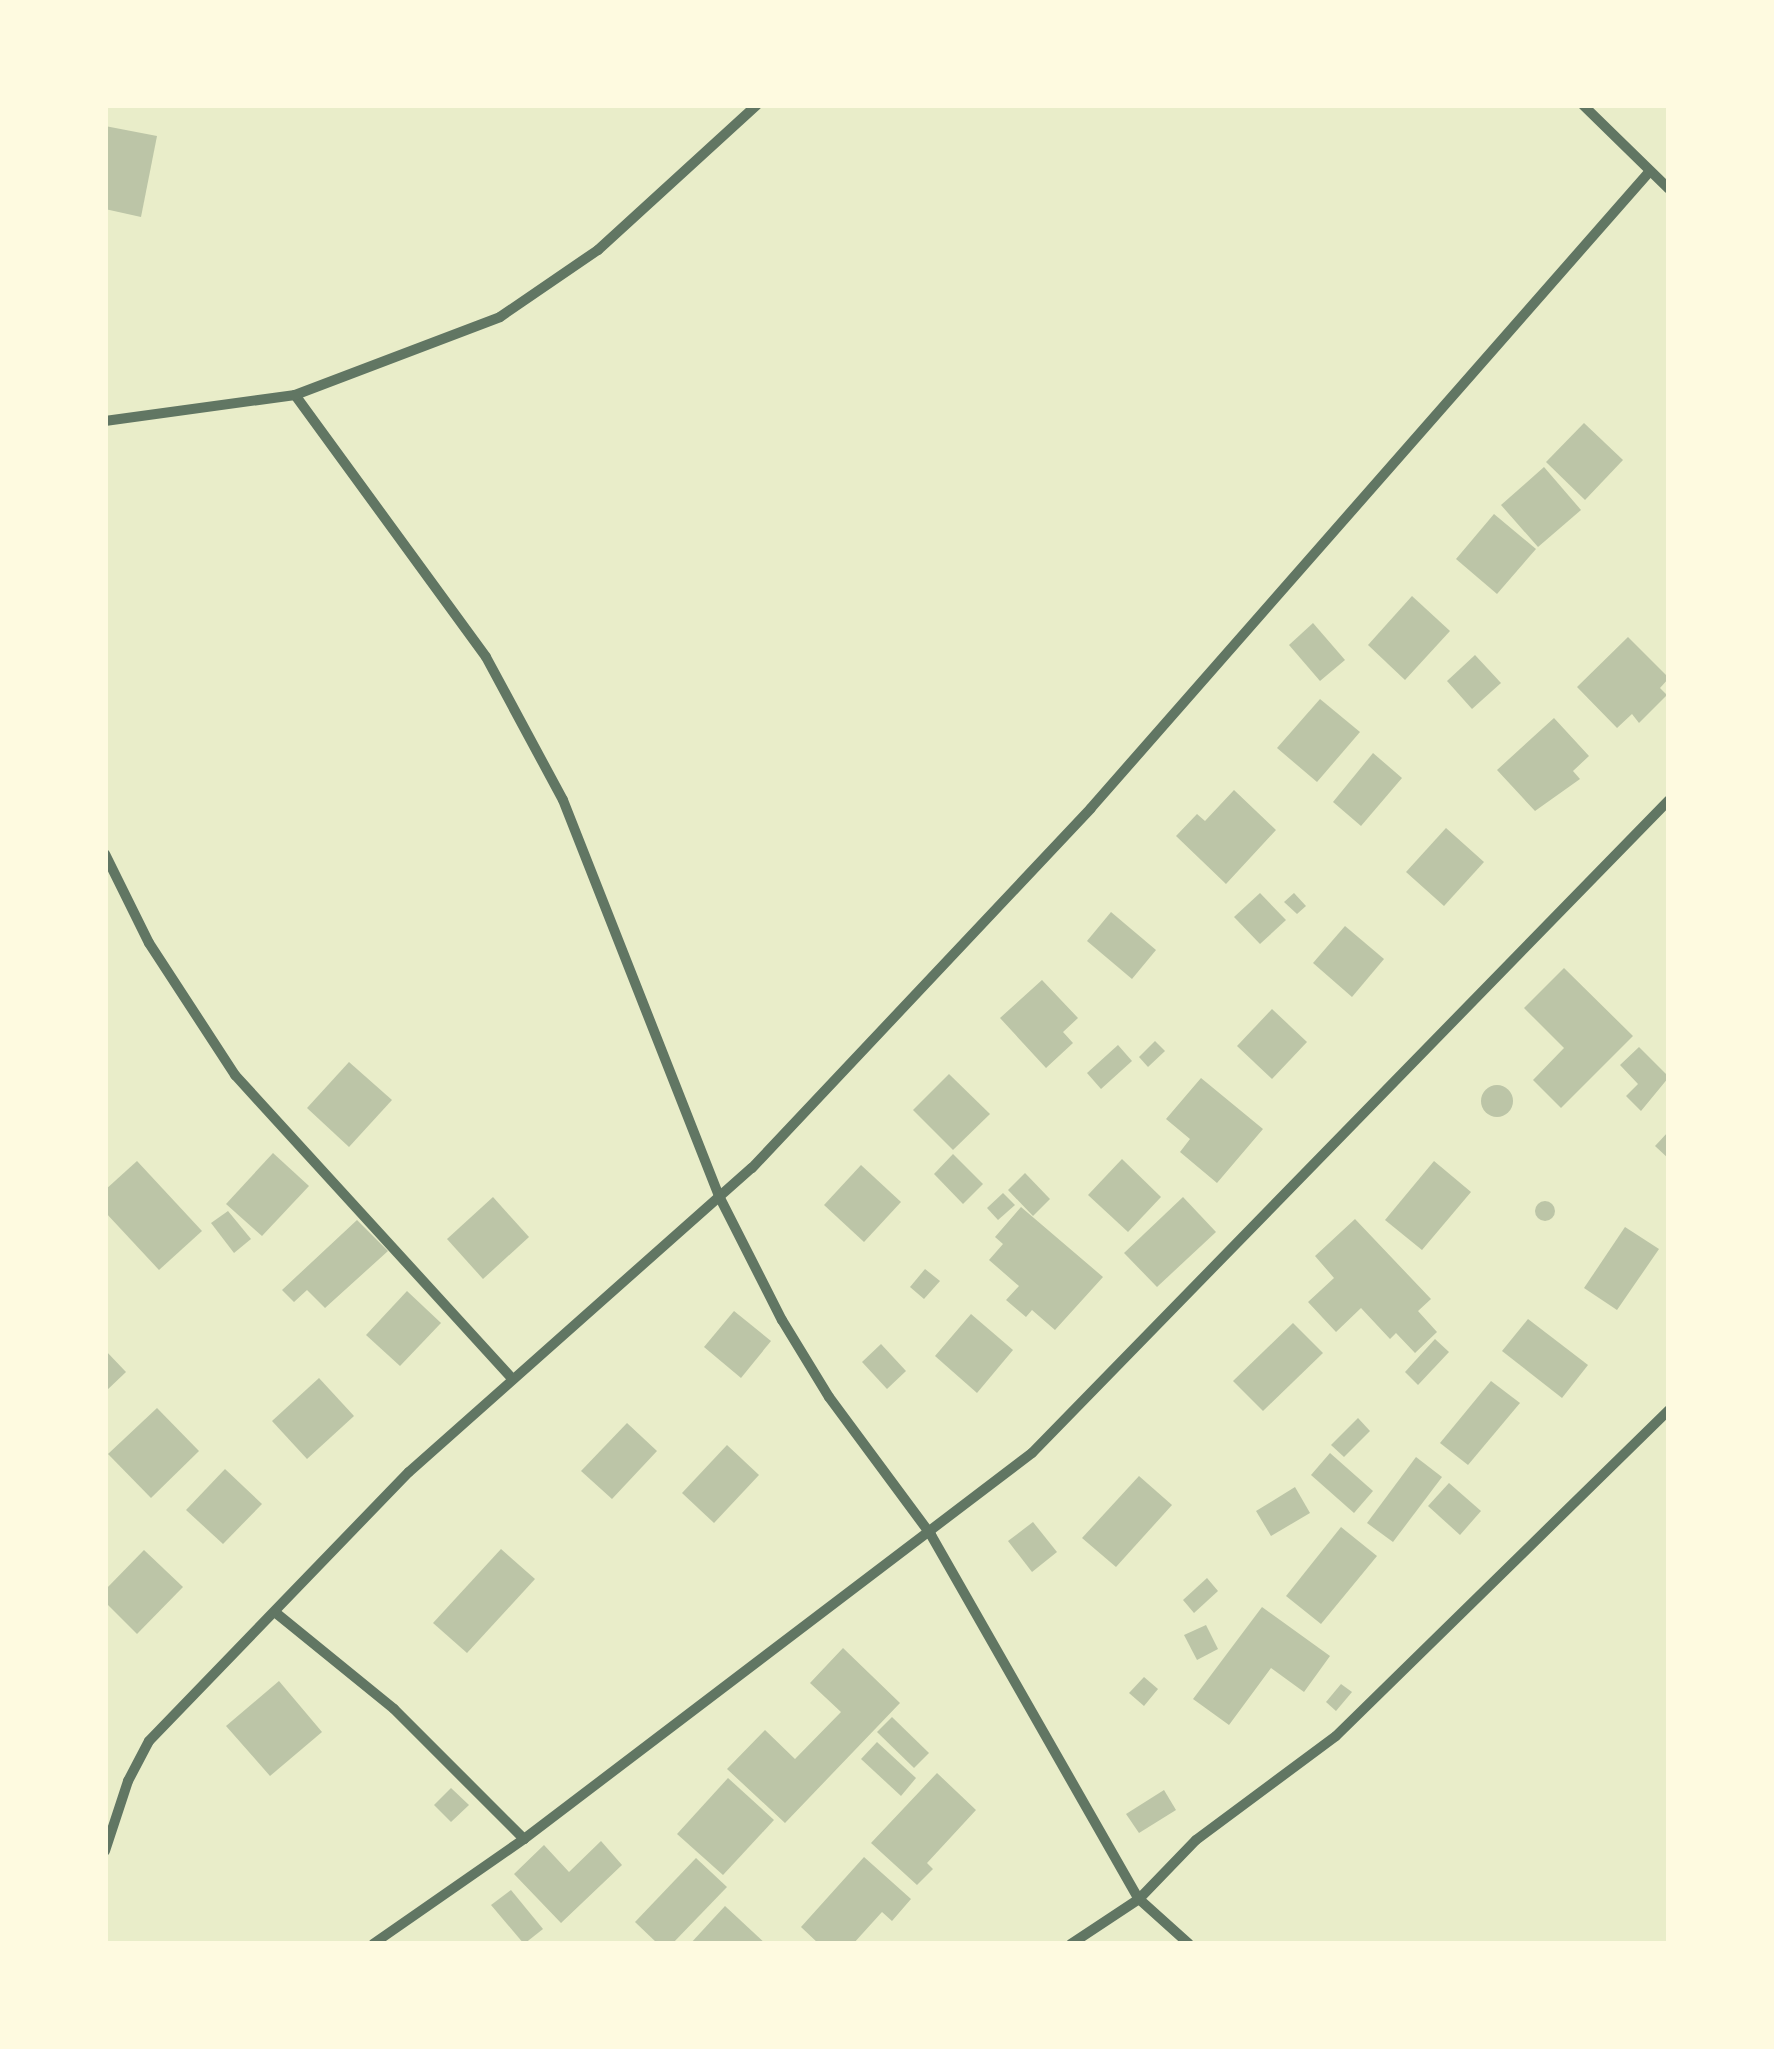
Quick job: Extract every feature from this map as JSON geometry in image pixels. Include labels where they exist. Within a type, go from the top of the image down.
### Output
[{"type":"street","points":[[105,421],[295,395],[500,317],[598,250],[757,105]]},
{"type":"street","points":[[1587,107],[1669,189]]},
{"type":"street","points":[[105,1852],[128,1780],[150,1741],[410,1472],[720,1198],[1091,808],[1650,172]]},
{"type":"street","points":[[295,395],[486,657],[563,800],[720,1198],[829,1397],[931,1536],[1139,1898],[1189,1944]]},
{"type":"street","points":[[373,1944],[524,1839],[931,1536],[1032,1453],[1669,800]]},
{"type":"street","points":[[105,854],[150,943],[235,1074],[512,1378]]},
{"type":"street","points":[[1070,1944],[1139,1898],[1196,1840],[1336,1736],[1433,1648],[1669,1410]]},
{"type":"street","points":[[276,1613],[394,1709],[524,1839]]},
{"type":"building","points":[[105,126],[157,136],[141,217],[105,209]]},
{"type":"building","points":[[1584,423],[1623,460],[1585,500],[1546,462]]},
{"type":"building","points":[[1544,467],[1581,510],[1538,547],[1501,505]]},
{"type":"building","points":[[1494,514],[1536,549],[1497,594],[1456,559]]},
{"type":"building","points":[[1412,596],[1450,631],[1405,680],[1368,645]]},
{"type":"building","points":[[1313,623],[1345,660],[1320,681],[1289,645]]},
{"type":"building","points":[[1628,637],[1669,678],[1660,688],[1667,695],[1639,723],[1632,714],[1617,728],[1577,687]]},
{"type":"building","points":[[1475,655],[1501,683],[1472,709],[1447,681]]},
{"type":"building","points":[[1320,699],[1360,732],[1317,782],[1277,748]]},
{"type":"building","points":[[1554,718],[1589,756],[1573,771],[1580,779],[1535,811],[1497,770]]},
{"type":"building","points":[[1373,753],[1402,778],[1361,826],[1333,802]]},
{"type":"building","points":[[1234,790],[1276,830],[1226,884],[1176,836],[1197,814],[1205,821]]},
{"type":"building","points":[[1446,828],[1484,862],[1444,906],[1406,872]]},
{"type":"building","points":[[1260,893],[1286,920],[1260,944],[1234,917]]},
{"type":"building","points":[[1294,893],[1306,906],[1297,914],[1284,902]]},
{"type":"building","points":[[1111,912],[1156,950],[1132,979],[1087,941]]},
{"type":"building","points":[[1345,926],[1384,959],[1352,997],[1313,963]]},
{"type":"building","points":[[1564,968],[1633,1036],[1561,1108],[1533,1080],[1564,1048],[1524,1008]]},
{"type":"building","points":[[1042,980],[1078,1018],[1063,1032],[1073,1043],[1046,1068],[1000,1018]]},
{"type":"building","points":[[1272,1009],[1307,1042],[1272,1079],[1237,1046]]},
{"type":"building","points":[[1155,1041],[1165,1051],[1148,1067],[1139,1057]]},
{"type":"building","points":[[1118,1045],[1132,1061],[1101,1089],[1087,1073]]},
{"type":"building","points":[[1639,1047],[1669,1077],[1641,1111],[1626,1096],[1638,1084],[1620,1065]]},
{"type":"building","points":[[349,1062],[392,1100],[349,1147],[307,1108]]},
{"type":"building","points":[[949,1074],[990,1114],[953,1150],[913,1110]]},
{"type":"building","points":[[1201,1078],[1263,1129],[1217,1183],[1180,1152],[1190,1139],[1166,1119]]},
{"type":"building","points":[[1497,1085],[1508,1090],[1513,1101],[1508,1112],[1497,1117],[1486,1112],[1481,1101],[1486,1090]]},
{"type":"building","points":[[1669,1131],[1669,1159],[1655,1146]]},
{"type":"building","points":[[273,1153],[309,1186],[262,1236],[226,1204]]},
{"type":"building","points":[[953,1154],[983,1184],[963,1204],[934,1174]]},
{"type":"building","points":[[1122,1159],[1161,1197],[1128,1232],[1088,1195]]},
{"type":"building","points":[[137,1161],[202,1231],[159,1270],[105,1212],[105,1190]]},
{"type":"building","points":[[1434,1161],[1471,1192],[1422,1250],[1385,1220]]},
{"type":"building","points":[[861,1165],[901,1202],[864,1242],[824,1205]]},
{"type":"building","points":[[1025,1173],[1050,1199],[1033,1216],[1008,1190]]},
{"type":"building","points":[[1003,1193],[1015,1205],[998,1220],[987,1208]]},
{"type":"building","points":[[493,1197],[529,1237],[483,1279],[447,1239]]},
{"type":"building","points":[[1183,1197],[1216,1232],[1157,1287],[1124,1253]]},
{"type":"building","points":[[1545,1201],[1555,1211],[1545,1221],[1535,1211]]},
{"type":"building","points":[[1021,1207],[1103,1277],[1055,1330],[1032,1310],[1026,1317],[1006,1300],[1019,1286],[989,1260],[1003,1244],[995,1237]]},
{"type":"building","points":[[228,1211],[251,1239],[234,1253],[211,1223]]},
{"type":"building","points":[[1355,1219],[1431,1299],[1418,1311],[1437,1332],[1415,1353],[1396,1333],[1390,1339],[1361,1308],[1336,1332],[1308,1302],[1334,1278],[1315,1256]]},
{"type":"building","points":[[357,1220],[388,1251],[325,1308],[307,1290],[294,1302],[282,1290]]},
{"type":"building","points":[[1625,1227],[1659,1249],[1617,1310],[1584,1288]]},
{"type":"building","points":[[925,1269],[940,1281],[924,1299],[910,1287]]},
{"type":"building","points":[[407,1291],[441,1323],[400,1366],[366,1335]]},
{"type":"building","points":[[734,1311],[771,1341],[741,1378],[704,1347]]},
{"type":"building","points":[[971,1314],[1013,1350],[977,1393],[935,1356]]},
{"type":"building","points":[[1528,1319],[1588,1365],[1562,1398],[1502,1351]]},
{"type":"building","points":[[1293,1323],[1323,1353],[1263,1411],[1233,1381]]},
{"type":"building","points":[[1435,1339],[1449,1352],[1418,1385],[1405,1372]]},
{"type":"building","points":[[881,1344],[906,1371],[887,1389],[862,1362]]},
{"type":"building","points":[[105,1350],[126,1372],[105,1392]]},
{"type":"building","points":[[319,1378],[354,1416],[307,1459],[272,1421]]},
{"type":"building","points":[[1491,1381],[1520,1403],[1468,1465],[1440,1443]]},
{"type":"building","points":[[157,1408],[199,1451],[151,1498],[108,1454]]},
{"type":"building","points":[[1358,1418],[1370,1431],[1344,1457],[1331,1445]]},
{"type":"building","points":[[627,1423],[657,1451],[612,1499],[581,1471]]},
{"type":"building","points":[[727,1445],[759,1475],[714,1523],[682,1493]]},
{"type":"building","points":[[1330,1453],[1373,1491],[1354,1513],[1311,1475]]},
{"type":"building","points":[[1416,1457],[1442,1477],[1393,1542],[1367,1523]]},
{"type":"building","points":[[225,1469],[262,1504],[223,1544],[186,1510]]},
{"type":"building","points":[[1139,1476],[1172,1505],[1116,1567],[1082,1538]]},
{"type":"building","points":[[1449,1483],[1481,1511],[1460,1535],[1428,1506]]},
{"type":"building","points":[[1295,1487],[1310,1513],[1271,1536],[1256,1511]]},
{"type":"building","points":[[1033,1522],[1057,1552],[1032,1572],[1008,1541]]},
{"type":"building","points":[[1341,1527],[1377,1556],[1321,1624],[1286,1596]]},
{"type":"building","points":[[501,1549],[535,1579],[467,1653],[433,1623]]},
{"type":"building","points":[[144,1550],[183,1587],[137,1634],[105,1602],[105,1590]]},
{"type":"building","points":[[1207,1578],[1218,1591],[1194,1613],[1183,1600]]},
{"type":"building","points":[[1262,1607],[1330,1656],[1304,1692],[1271,1668],[1229,1725],[1193,1699]]},
{"type":"building","points":[[1206,1625],[1218,1649],[1197,1660],[1184,1635]]},
{"type":"building","points":[[843,1648],[900,1703],[785,1823],[727,1769],[765,1730],[795,1759],[841,1712],[810,1683]]},
{"type":"building","points":[[1144,1677],[1158,1689],[1144,1706],[1129,1693]]},
{"type":"building","points":[[279,1681],[322,1732],[270,1776],[226,1726]]},
{"type":"building","points":[[1341,1684],[1352,1692],[1336,1711],[1326,1702]]},
{"type":"building","points":[[892,1717],[929,1753],[914,1768],[877,1732]]},
{"type":"building","points":[[877,1742],[916,1778],[901,1796],[861,1759]]},
{"type":"building","points":[[937,1773],[976,1810],[927,1863],[933,1869],[917,1885],[871,1843]]},
{"type":"building","points":[[728,1778],[774,1820],[723,1875],[677,1834]]},
{"type":"building","points":[[451,1788],[469,1805],[451,1822],[434,1805]]},
{"type":"building","points":[[1164,1790],[1176,1810],[1139,1833],[1126,1814]]},
{"type":"building","points":[[601,1841],[622,1865],[561,1923],[514,1874],[544,1845],[569,1872]]},
{"type":"building","points":[[864,1857],[911,1899],[892,1921],[882,1912],[853,1944],[819,1944],[801,1927]]},
{"type":"building","points":[[696,1858],[727,1887],[672,1944],[658,1944],[635,1922]]},
{"type":"building","points":[[511,1890],[543,1929],[524,1944],[491,1905]]},
{"type":"building","points":[[725,1906],[766,1944],[690,1944]]}]
